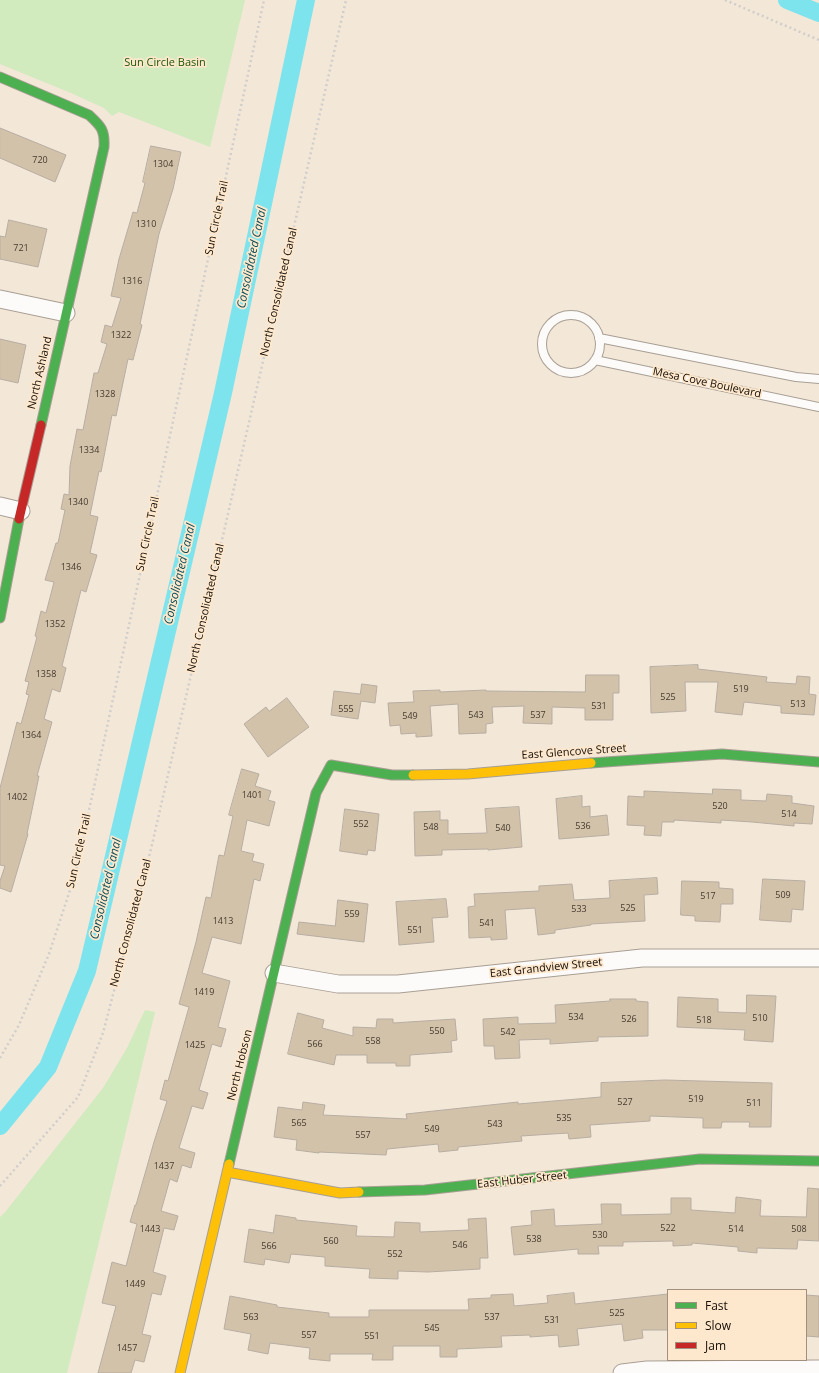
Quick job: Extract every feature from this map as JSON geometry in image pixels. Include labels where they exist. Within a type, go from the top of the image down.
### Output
[{"type":"street","name":"North Ashland","points":[[0,77],[89,115],[98,123],[105,133],[104,147],[21,511],[0,618]]},
{"type":"street","points":[[0,299],[66,313]]},
{"type":"street","points":[[0,506],[21,511]]},
{"type":"street","name":"East Glencove Street","points":[[331,765],[392,776],[468,774],[555,765],[722,754],[819,762]]},
{"type":"street","name":"North Hobson","points":[[183,1373],[226,1172],[316,793],[331,765]]},
{"type":"street","name":"East Grandview Street","points":[[274,973],[338,984],[398,984],[642,958],[819,958]]},
{"type":"street","name":"East Huber Street","points":[[226,1172],[340,1192],[425,1190],[700,1159],[819,1161]]},
{"type":"street","points":[[622,1373],[819,1369]]},
{"type":"lane","points":[[569,314],[587,319],[594,326],[599,338],[599,352],[595,360],[588,367],[580,371],[570,372],[560,370],[552,365],[546,357],[542,347],[546,328],[552,321],[569,314]]},
{"type":"lane","name":"Mesa Cove Boulevard","points":[[599,338],[796,377],[819,379]]},
{"type":"lane","name":"Mesa Cove Boulevard","points":[[595,360],[819,407]]},
{"type":"path","name":"Sun Circle Trail","points":[[0,1058],[19,1025],[49,954],[74,875],[264,0]]},
{"type":"path","name":"North Consolidated Canal","points":[[0,1186],[78,1097],[102,1033],[151,849],[346,0]]},
{"type":"path","points":[[725,0],[819,40]]},
{"type":"green space","name":"Sun Circle Basin","points":[[0,0],[245,0],[210,147],[119,112],[112,116],[104,108],[0,64]]},
{"type":"green space","points":[[145,1010],[155,1012],[67,1373],[0,1373],[0,1217],[103,1088],[127,1048]]},
{"type":"building","points":[[0,128],[66,155],[55,182],[0,158]]},
{"type":"building","points":[[151,146],[181,152],[173,189],[159,234],[140,324],[142,325],[133,360],[128,359],[116,416],[112,415],[101,472],[99,471],[90,515],[98,517],[90,553],[97,555],[86,592],[81,590],[62,666],[66,668],[60,692],[52,689],[44,719],[52,722],[37,776],[39,776],[28,834],[11,892],[0,888],[0,881],[5,866],[0,865],[0,788],[17,722],[21,724],[29,695],[26,694],[29,682],[25,681],[37,637],[35,636],[41,611],[46,613],[54,582],[45,580],[56,543],[58,543],[65,510],[61,509],[64,494],[69,495],[70,466],[77,429],[83,430],[94,373],[98,373],[107,344],[101,342],[105,325],[112,327],[121,298],[111,296],[119,259],[133,212],[137,213],[145,183],[143,182]]},
{"type":"building","points":[[9,220],[47,229],[38,267],[0,259],[0,236],[5,237]]},
{"type":"building","points":[[0,339],[26,345],[18,383],[0,379]]},
{"type":"building","points":[[698,665],[698,669],[767,677],[766,682],[796,684],[797,676],[810,677],[809,694],[816,695],[814,715],[781,713],[781,706],[744,702],[742,715],[715,712],[718,682],[685,682],[686,711],[651,713],[650,667]]},
{"type":"building","points":[[586,675],[619,675],[619,693],[613,693],[613,720],[585,720],[585,708],[552,707],[552,724],[523,723],[524,706],[492,707],[493,723],[486,724],[486,733],[459,734],[458,704],[430,706],[432,736],[416,737],[416,733],[401,734],[400,725],[390,726],[388,703],[414,702],[413,691],[440,690],[440,692],[486,690],[585,692]]},
{"type":"building","points":[[362,684],[377,686],[375,703],[361,701],[358,719],[331,715],[334,691],[360,694]]},
{"type":"building","points":[[287,698],[309,727],[268,757],[244,724],[266,707],[269,711]]},
{"type":"building","points":[[242,769],[259,774],[255,786],[271,791],[268,800],[275,802],[269,826],[247,820],[241,851],[254,854],[252,861],[264,864],[260,881],[254,879],[241,944],[212,937],[202,973],[230,981],[218,1027],[226,1029],[221,1047],[212,1044],[199,1090],[208,1093],[203,1109],[192,1106],[179,1148],[195,1153],[191,1168],[182,1165],[177,1182],[170,1179],[161,1211],[178,1216],[174,1230],[164,1228],[153,1272],[166,1276],[161,1295],[152,1293],[142,1334],[151,1336],[144,1362],[135,1360],[131,1373],[98,1373],[116,1306],[102,1303],[112,1262],[126,1266],[137,1224],[130,1222],[167,1101],[160,1099],[165,1080],[168,1081],[189,1007],[179,1004],[196,942],[206,897],[211,898],[219,855],[224,856],[233,816],[229,815]]},
{"type":"building","points":[[713,789],[741,790],[741,800],[766,801],[767,794],[792,796],[792,803],[814,806],[812,824],[794,823],[794,826],[721,820],[721,823],[674,820],[674,822],[662,822],[661,836],[644,835],[645,826],[627,825],[628,796],[644,797],[644,791],[712,794]]},
{"type":"building","points":[[582,796],[582,807],[590,806],[590,817],[607,815],[609,835],[559,839],[556,799]]},
{"type":"building","points":[[519,807],[522,847],[488,850],[442,850],[442,855],[415,856],[414,812],[440,811],[440,820],[448,820],[448,834],[487,833],[485,809]]},
{"type":"building","points":[[345,809],[379,814],[375,851],[368,850],[367,855],[340,851]]},
{"type":"building","points":[[657,878],[658,894],[644,895],[645,921],[591,924],[555,930],[555,933],[538,935],[535,908],[505,910],[507,939],[491,940],[491,937],[469,938],[468,907],[475,906],[474,894],[539,891],[539,886],[572,884],[574,900],[610,898],[609,881]]},
{"type":"building","points":[[763,879],[805,881],[803,910],[792,909],[791,922],[760,920]]},
{"type":"building","points":[[682,881],[719,882],[719,888],[733,889],[733,904],[721,904],[720,922],[695,921],[695,916],[681,915]]},
{"type":"building","points":[[446,899],[448,917],[432,918],[434,942],[399,945],[396,902]]},
{"type":"building","points":[[338,900],[368,904],[364,942],[297,934],[299,922],[335,926]]},
{"type":"building","points":[[747,995],[776,996],[773,1042],[744,1040],[745,1030],[677,1027],[678,997],[718,999],[718,1012],[746,1013]]},
{"type":"building","points":[[610,999],[636,999],[636,1001],[648,1002],[648,1036],[598,1037],[598,1041],[550,1044],[550,1039],[519,1040],[520,1058],[495,1059],[494,1046],[484,1046],[483,1019],[518,1017],[518,1024],[556,1023],[555,1005],[610,1001]]},
{"type":"building","points":[[298,1013],[324,1020],[322,1028],[353,1036],[353,1027],[376,1028],[377,1019],[393,1019],[393,1023],[455,1019],[457,1040],[451,1041],[452,1052],[410,1055],[410,1066],[396,1066],[396,1063],[367,1063],[367,1055],[336,1055],[334,1065],[288,1054]]},
{"type":"building","points":[[665,1080],[772,1083],[771,1127],[749,1127],[750,1122],[722,1122],[721,1128],[703,1128],[703,1118],[650,1116],[650,1121],[590,1125],[591,1137],[569,1139],[568,1133],[521,1136],[522,1141],[458,1147],[458,1150],[439,1152],[438,1144],[387,1149],[386,1155],[319,1153],[296,1150],[297,1140],[274,1137],[278,1107],[302,1110],[303,1102],[325,1105],[323,1115],[407,1119],[406,1114],[518,1102],[518,1104],[601,1097],[601,1083]]},
{"type":"building","points":[[808,1188],[819,1189],[819,1241],[798,1240],[797,1249],[757,1248],[757,1253],[738,1251],[738,1247],[692,1243],[692,1245],[673,1246],[673,1241],[623,1242],[623,1246],[598,1246],[599,1254],[578,1254],[578,1249],[514,1255],[511,1227],[532,1225],[531,1211],[554,1209],[555,1226],[602,1224],[601,1204],[621,1204],[621,1215],[671,1214],[671,1198],[691,1198],[691,1210],[735,1213],[736,1197],[761,1200],[760,1216],[806,1217]]},
{"type":"building","points":[[276,1215],[296,1218],[296,1220],[357,1226],[356,1236],[394,1237],[395,1222],[420,1223],[420,1232],[469,1230],[468,1219],[486,1218],[488,1258],[480,1258],[480,1269],[428,1272],[398,1271],[398,1279],[369,1278],[370,1269],[325,1266],[325,1257],[291,1254],[289,1263],[265,1259],[264,1265],[244,1262],[249,1229],[273,1233]]},
{"type":"building","points":[[574,1293],[575,1304],[667,1294],[667,1330],[642,1330],[643,1338],[624,1341],[622,1324],[577,1329],[579,1345],[559,1347],[558,1335],[530,1337],[530,1335],[501,1336],[502,1347],[457,1349],[457,1357],[440,1357],[440,1346],[393,1346],[393,1360],[372,1360],[373,1354],[330,1354],[330,1361],[309,1359],[310,1348],[270,1343],[268,1354],[248,1350],[251,1334],[224,1329],[230,1296],[277,1305],[277,1307],[329,1313],[329,1317],[369,1317],[369,1310],[469,1310],[468,1299],[491,1298],[491,1295],[513,1294],[514,1306],[548,1303],[547,1296]]},
{"type":"building","points":[[807,1295],[819,1296],[819,1337],[807,1336]]},
{"type":"waterway","name":"Consolidated Canal","points":[[0,1126],[48,1067],[87,971],[223,393],[306,0]]},
{"type":"waterway","points":[[787,0],[819,13]]},
{"type":"traffic: fast","points":[[0,77],[89,115],[97,122],[104,136],[104,147],[41,425]]},
{"type":"traffic: fast","points":[[0,618],[19,519]]},
{"type":"traffic: fast","points":[[591,763],[722,754],[819,762]]},
{"type":"traffic: fast","points":[[229,1164],[316,793],[331,765],[392,775],[413,775]]},
{"type":"traffic: fast","points":[[359,1192],[425,1190],[700,1159],[819,1161]]},
{"type":"traffic: slow","points":[[413,775],[468,774],[591,763]]},
{"type":"traffic: slow","points":[[180,1373],[229,1164]]},
{"type":"traffic: slow","points":[[227,1172],[340,1193],[359,1192]]},
{"type":"traffic: jam","points":[[19,519],[41,425]]}]
